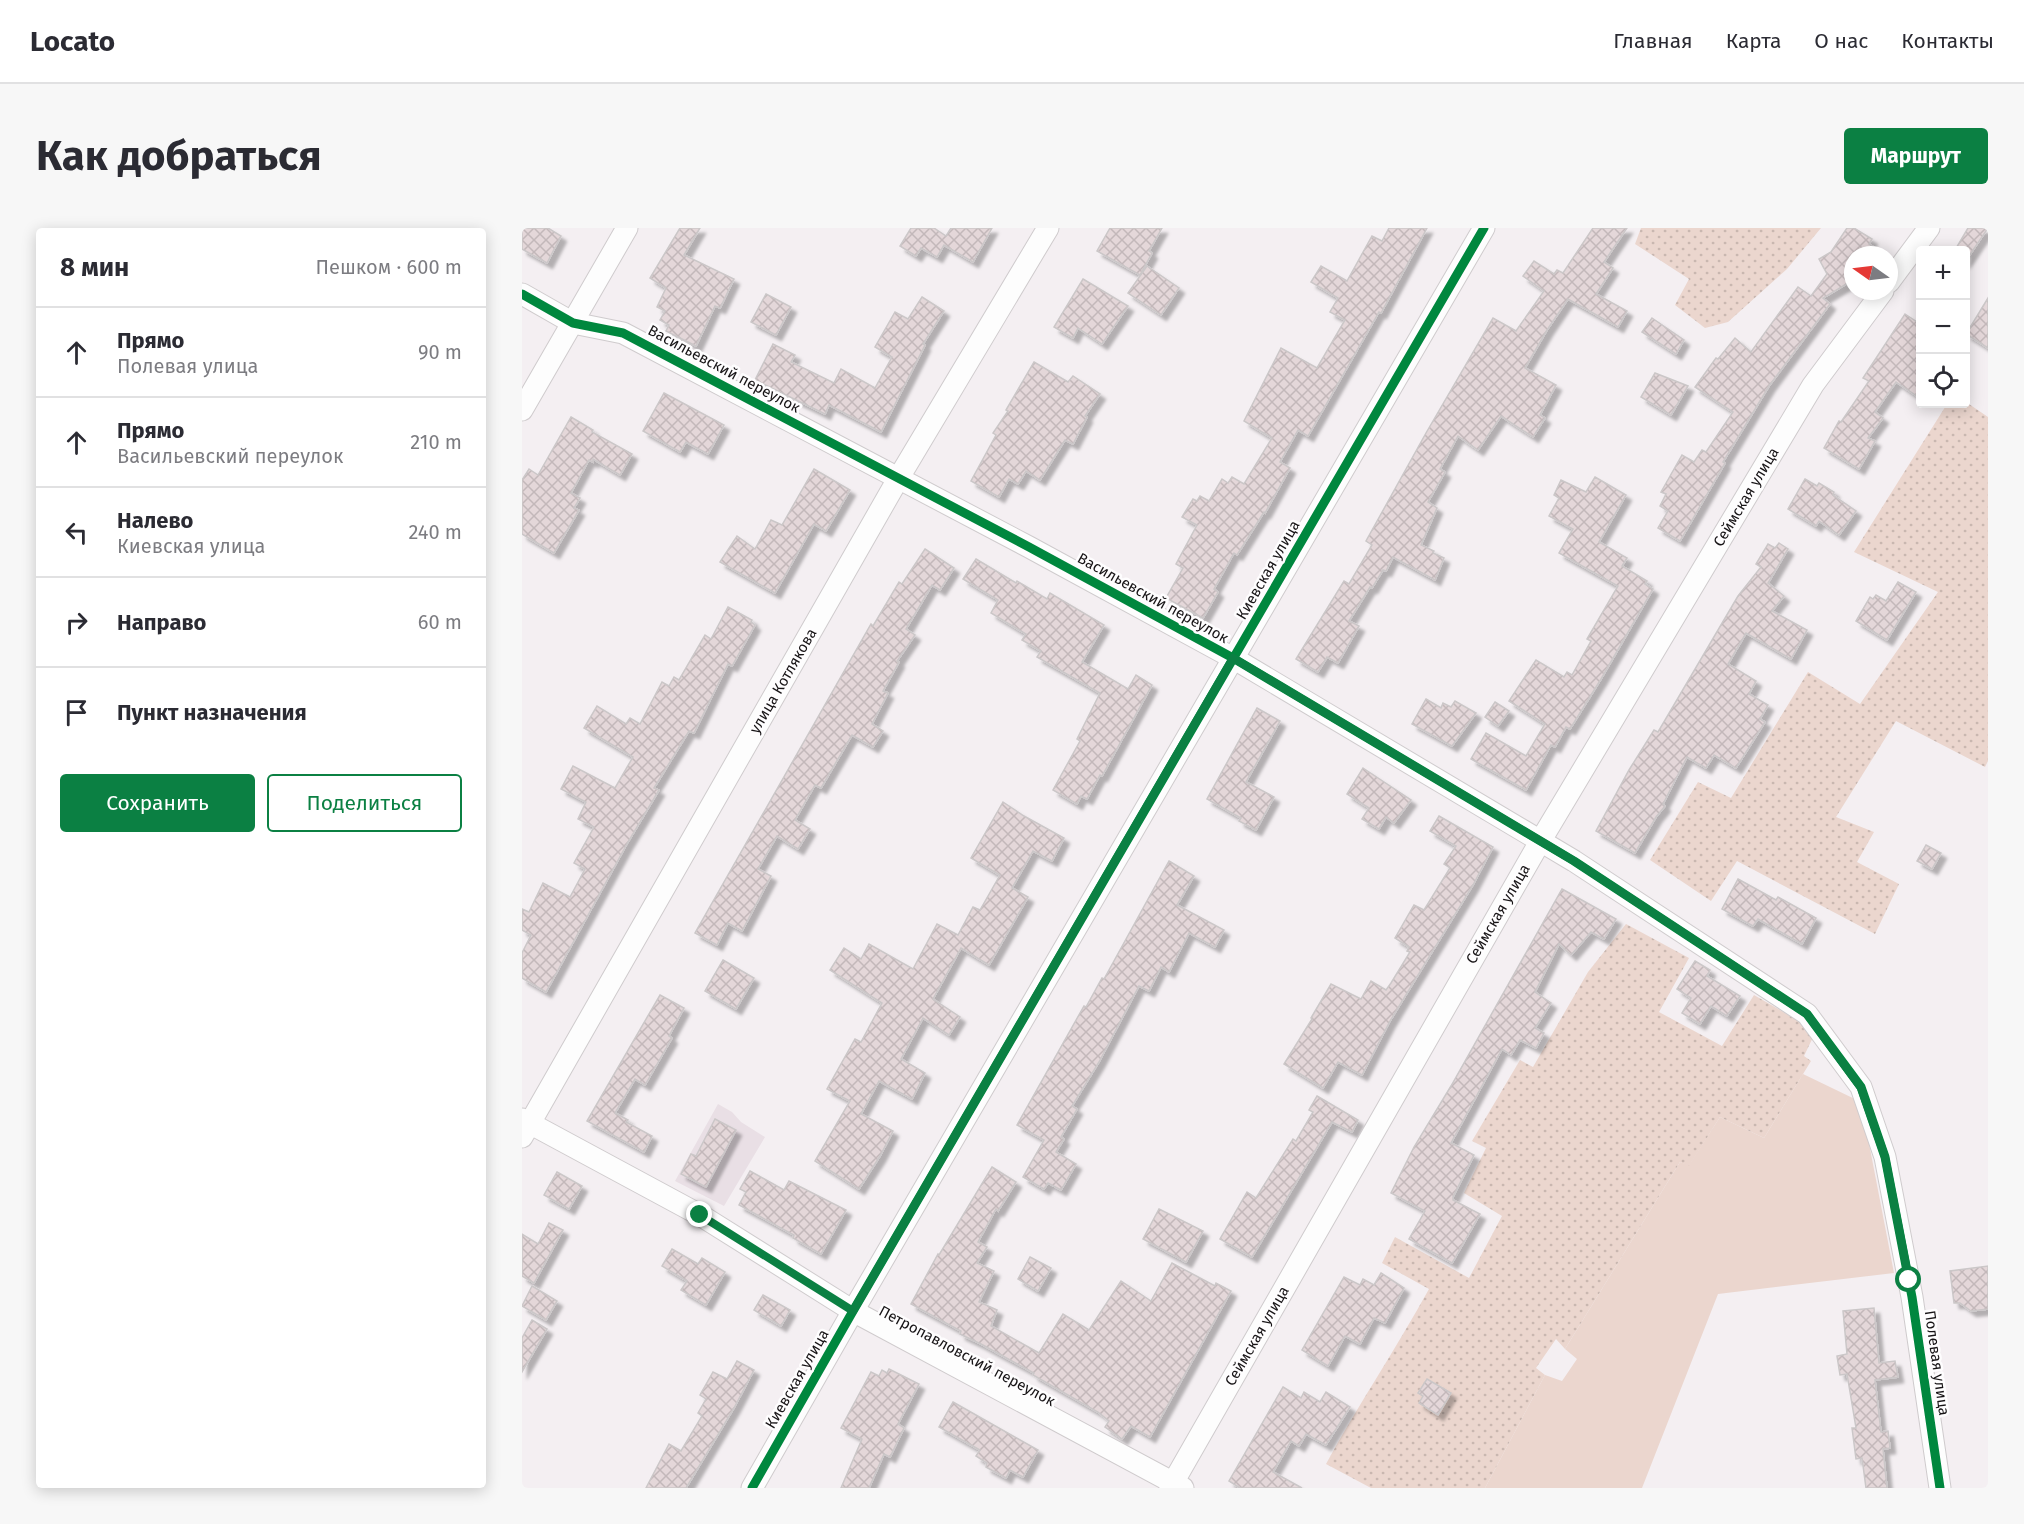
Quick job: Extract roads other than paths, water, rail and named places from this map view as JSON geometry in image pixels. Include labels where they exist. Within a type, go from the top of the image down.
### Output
[{"type":"street","points":[[522,410],[627,228]]},
{"type":"street","name":"улица Котлякова","points":[[525,1126],[898,479],[1048,228]]},
{"type":"street","name":"Киевская улица","points":[[752,1488],[1485,228]]},
{"type":"street","points":[[1898,270],[1929,228]]},
{"type":"street","name":"Васильевский переулок","points":[[522,294],[573,323],[623,333],[1029,547],[1233,658],[1541,840],[1807,1014]]},
{"type":"street","name":"Сеймская улица","points":[[1175,1486],[1541,840],[1813,385],[1875,300]]},
{"type":"street","name":"Полевая улица","points":[[1807,1014],[1861,1088],[1885,1157],[1909,1280],[1940,1488]]},
{"type":"street","name":"Петропавловский переулок","points":[[525,1126],[700,1215],[853,1311],[1175,1486]]}]
